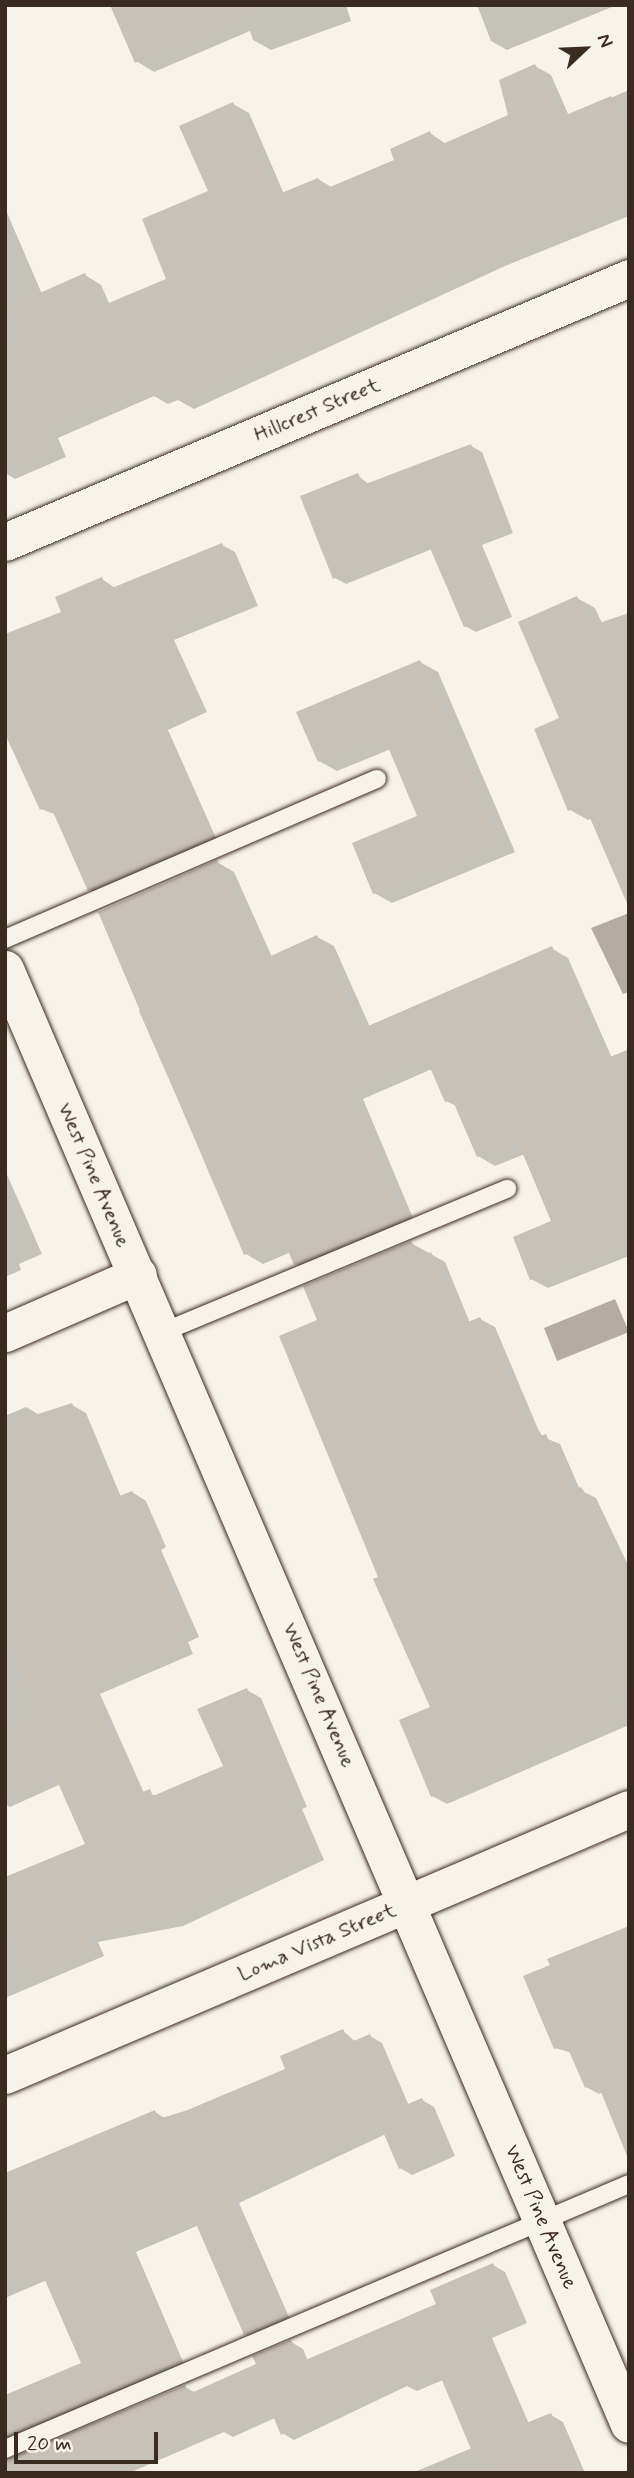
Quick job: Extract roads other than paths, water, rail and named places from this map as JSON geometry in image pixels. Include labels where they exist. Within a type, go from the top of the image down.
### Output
[{"type":"street","name":"Hillcrest Street","points":[[5,542],[629,278]]},
{"type":"street","name":"West Pine Avenue","points":[[5,969],[409,1903],[629,2424]]},
{"type":"street","points":[[5,1333],[138,1275]]},
{"type":"street","name":"Loma Vista Street","points":[[5,2076],[629,1809]]},
{"type":"lane","points":[[5,939],[377,779]]},
{"type":"lane","points":[[163,1332],[507,1189]]},
{"type":"lane","points":[[5,2449],[629,2184]]}]
